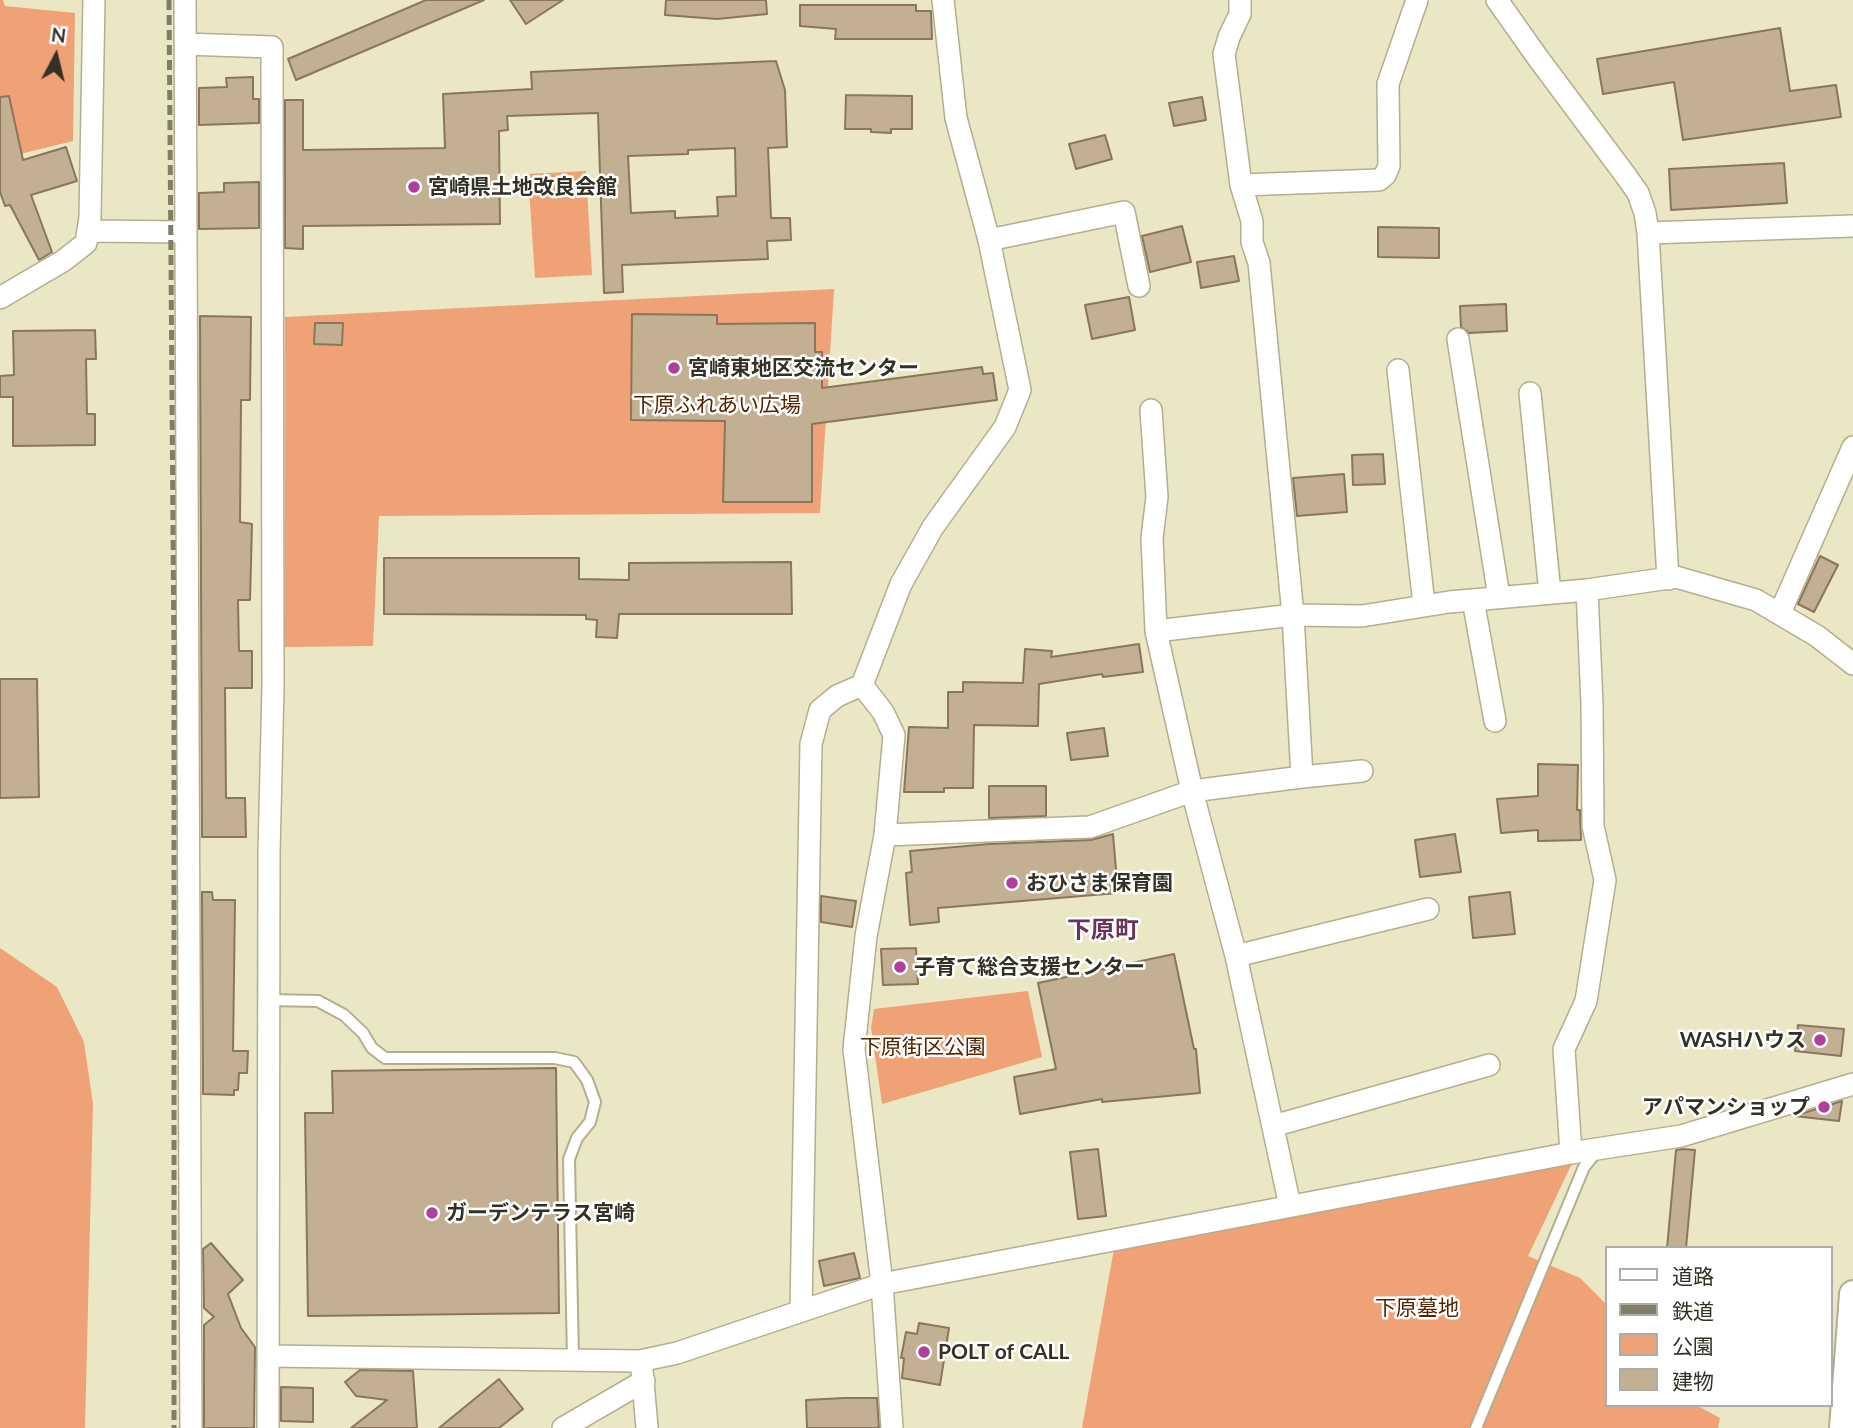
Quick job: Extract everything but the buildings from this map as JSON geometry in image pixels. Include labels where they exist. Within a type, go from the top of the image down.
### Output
[{"type":"street","points":[[0,298],[64,261],[86,243],[94,0]]},
{"type":"street","points":[[185,0],[191,1428]]},
{"type":"street","points":[[802,1310],[811,744],[820,710],[837,696],[862,685],[901,584],[933,527],[1005,428],[1020,390],[989,240],[956,118],[943,0]]},
{"type":"street","points":[[1240,0],[1240,14],[1224,54],[1241,185],[1252,221],[1252,242],[1259,263],[1293,614],[1302,778]]},
{"type":"street","points":[[1241,185],[1379,180],[1385,175],[1389,166],[1388,84],[1417,0]]},
{"type":"street","points":[[1497,0],[1638,193],[1645,214],[1668,579]]},
{"type":"street","points":[[186,44],[272,47],[273,687],[268,1428]]},
{"type":"street","points":[[989,240],[1125,212],[1139,286]]},
{"type":"street","points":[[1648,233],[1853,226]]},
{"type":"street","points":[[88,231],[186,232]]},
{"type":"street","points":[[1458,339],[1499,597]]},
{"type":"street","points":[[1398,370],[1424,606]]},
{"type":"street","points":[[1530,393],[1550,593]]},
{"type":"street","points":[[1151,410],[1157,497],[1152,538],[1156,631],[1192,791],[1236,956],[1290,1206]]},
{"type":"street","points":[[1780,613],[1853,447]]},
{"type":"street","points":[[1156,631],[1293,614],[1362,616],[1473,600],[1587,590],[1676,578],[1756,600],[1817,636],[1853,664]]},
{"type":"street","points":[[1572,1153],[1564,1049],[1586,1001],[1605,880],[1592,826],[1592,704],[1587,590]]},
{"type":"street","points":[[1473,600],[1495,720]]},
{"type":"street","points":[[862,685],[883,712],[894,735],[885,835],[866,936],[854,1049],[882,1284],[892,1428]]},
{"type":"street","points":[[885,835],[1090,827],[1192,791],[1362,771]]},
{"type":"street","points":[[1236,956],[1428,909]]},
{"type":"street","points":[[1273,1126],[1489,1065]]},
{"type":"street","points":[[564,1428],[642,1371],[677,1353],[882,1284],[1572,1153],[1681,1136],[1853,1084]]},
{"type":"street","points":[[1843,1428],[1853,1294]]},
{"type":"street","points":[[268,1356],[573,1360],[642,1371]]},
{"type":"street","points":[[642,1371],[647,1428]]},
{"type":"lane","points":[[269,1000],[318,1001],[344,1015],[363,1033],[372,1048],[385,1058],[555,1058],[575,1062],[587,1080],[595,1102],[590,1122],[577,1138],[569,1159],[573,1360]]},
{"type":"lane","points":[[1476,1428],[1584,1167],[1600,1148]]},
{"type":"green space","points":[[0,0],[3,0],[5,6],[75,13],[73,141],[0,159]]},
{"type":"green space","points":[[586,171],[592,275],[535,278],[528,174]]},
{"type":"green space","name":"下原ふれあい広場","points":[[834,289],[820,513],[379,516],[373,646],[285,647],[285,317]]},
{"type":"green space","points":[[0,948],[57,987],[84,1042],[93,1104],[85,1428],[0,1428]]},
{"type":"green space","name":"下原街区公園","points":[[1028,991],[1042,1057],[882,1104],[871,1027],[874,1009]]},
{"type":"green space","name":"下原墓地","points":[[1576,1155],[1528,1256],[1580,1278],[1604,1302],[1604,1407],[1700,1407],[1720,1418],[1718,1428],[1082,1428],[1115,1243]]},
{"type":"railway","points":[[169,0],[174,659],[174,1428]]},
{"type":"place","name":"宮崎県土地改良会館","points":[[414,187]]},
{"type":"place","name":"宮崎東地区交流センター","points":[[674,368]]},
{"type":"place","name":"おひさま保育園","points":[[1012,883]]},
{"type":"place","name":"子育て総合支援センター","points":[[900,967]]},
{"type":"place","name":"WASHハウス","points":[[1820,1040]]},
{"type":"place","name":"アパマンショップ","points":[[1824,1107]]},
{"type":"place","name":"ガーデンテラス宮崎","points":[[432,1213]]},
{"type":"place","name":"POLT of CALL","points":[[924,1352]]},
{"type":"district","name":"下原町","points":[[1103,930]]}]
